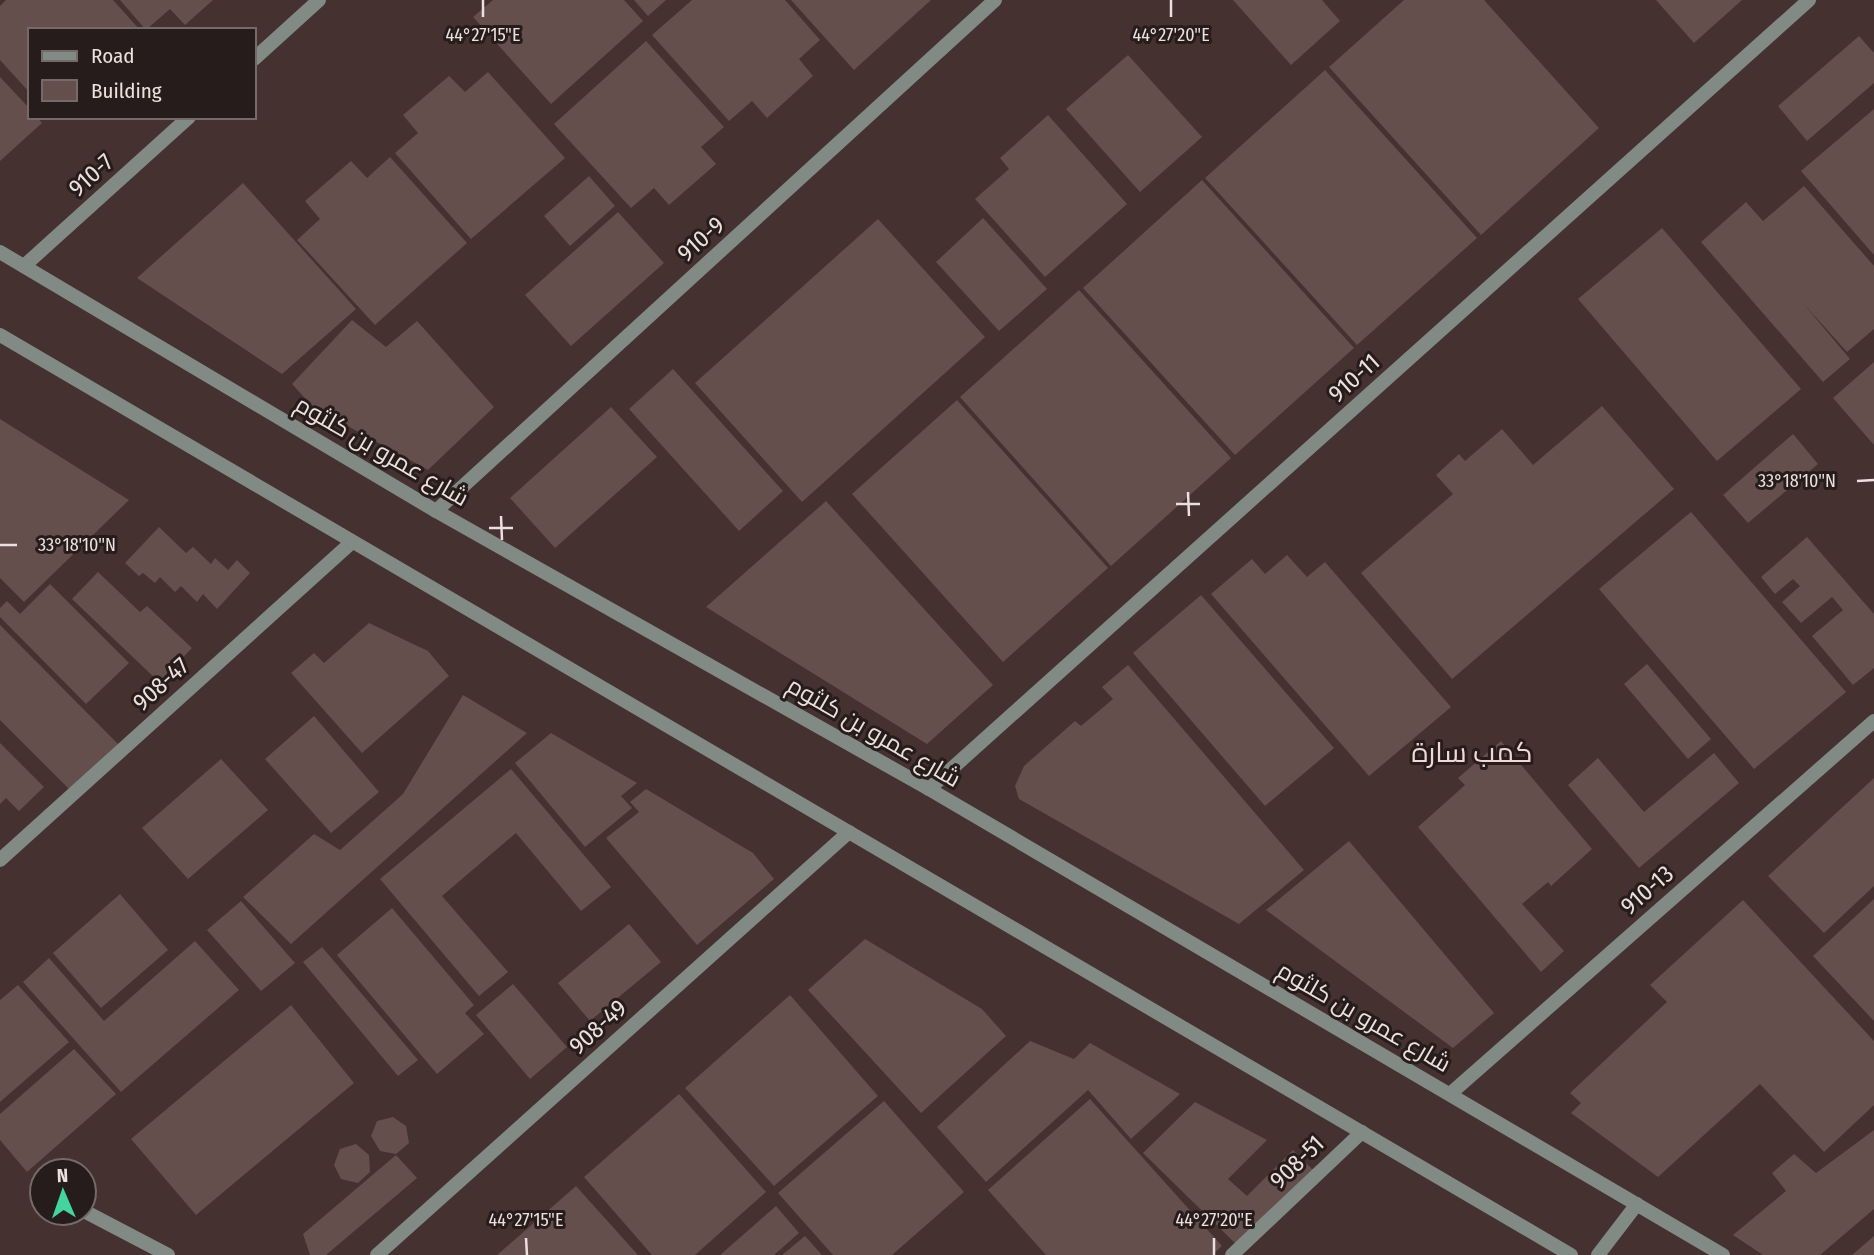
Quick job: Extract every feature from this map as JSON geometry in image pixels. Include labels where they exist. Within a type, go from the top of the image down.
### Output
[{"type":"street","points":[[256,57],[319,0]]},
{"type":"street","name":"910-9","points":[[436,511],[995,0]]},
{"type":"street","name":"910-11","points":[[929,789],[1809,0]]},
{"type":"street","name":"910-7","points":[[24,266],[187,119]]},
{"type":"street","name":"شارع عمرو بن كلثوم","points":[[0,252],[436,511],[929,789],[1723,1255]]},
{"type":"street","points":[[0,335],[1571,1255]]},
{"type":"street","name":"908-47","points":[[0,860],[352,542]]},
{"type":"street","name":"910-13","points":[[1450,1094],[1874,721]]},
{"type":"street","name":"908-49","points":[[377,1255],[849,832]]},
{"type":"street","name":"908-51","points":[[1233,1255],[1362,1132]]},
{"type":"street","points":[[1598,1255],[1637,1204]]},
{"type":"street","points":[[98,1218],[168,1255]]},
{"type":"building","points":[[6,0],[113,0],[138,28],[28,28],[28,91],[0,60],[0,6]]},
{"type":"building","points":[[120,0],[213,0],[185,25],[170,9],[148,28],[144,28]]},
{"type":"building","points":[[493,0],[624,0],[643,21],[551,104],[473,17]]},
{"type":"building","points":[[634,0],[666,0],[648,16]]},
{"type":"building","points":[[692,0],[785,0],[820,40],[799,59],[813,76],[767,118],[752,101],[729,121],[652,35]]},
{"type":"building","points":[[791,0],[931,0],[854,70]]},
{"type":"building","points":[[1233,0],[1322,0],[1340,21],[1291,65]]},
{"type":"building","points":[[1404,0],[1484,0],[1599,128],[1481,235],[1329,67]]},
{"type":"building","points":[[1656,0],[1742,0],[1694,43]]},
{"type":"building","points":[[1859,36],[1874,53],[1874,83],[1807,141],[1778,106]]},
{"type":"building","points":[[646,41],[724,127],[701,147],[716,164],[669,205],[654,188],[631,208],[554,124]]},
{"type":"building","points":[[1128,55],[1202,137],[1140,192],[1066,109]]},
{"type":"building","points":[[1325,70],[1477,238],[1357,345],[1205,178]]},
{"type":"building","points":[[488,72],[565,158],[471,239],[395,153],[418,133],[403,115],[449,76],[465,92]]},
{"type":"building","points":[[0,77],[28,107],[28,119],[39,119],[42,123],[0,161]]},
{"type":"building","points":[[1874,109],[1874,255],[1801,171]]},
{"type":"building","points":[[1048,115],[1127,204],[1045,277],[975,199],[1009,169],[1000,158]]},
{"type":"building","points":[[390,157],[467,243],[375,325],[297,240],[320,219],[305,201],[351,161],[367,178]]},
{"type":"building","points":[[589,176],[615,206],[570,246],[544,216]]},
{"type":"building","points":[[1202,180],[1354,348],[1235,455],[1083,288]]},
{"type":"building","points":[[243,183],[356,309],[282,374],[137,278]]},
{"type":"building","points":[[1804,186],[1874,266],[1874,329],[1847,352],[1803,303],[1850,359],[1823,382],[1701,242],[1746,202],[1763,221]]},
{"type":"building","points":[[618,212],[664,263],[571,346],[525,295]]},
{"type":"building","points":[[983,218],[1047,289],[999,331],[936,262]]},
{"type":"building","points":[[878,219],[985,337],[802,502],[695,383]]},
{"type":"building","points":[[1662,228],[1801,389],[1717,461],[1578,299]]},
{"type":"building","points":[[1079,290],[1231,458],[1111,566],[960,397]]},
{"type":"building","points":[[352,320],[386,347],[417,321],[494,407],[428,470],[313,407],[292,384]]},
{"type":"building","points":[[1874,362],[1874,445],[1833,398]]},
{"type":"building","points":[[673,369],[783,491],[739,531],[629,409]]},
{"type":"building","points":[[957,400],[1108,568],[1003,662],[852,494]]},
{"type":"building","points":[[1602,406],[1674,489],[1452,679],[1361,573],[1453,494],[1436,475],[1459,454],[1465,461],[1502,429],[1533,465]]},
{"type":"building","points":[[611,407],[657,457],[555,548],[510,498]]},
{"type":"building","points":[[0,419],[129,500],[24,602],[0,578]]},
{"type":"building","points":[[1793,434],[1818,464],[1748,523],[1723,495]]},
{"type":"building","points":[[826,501],[993,685],[927,744],[706,607]]},
{"type":"building","points":[[1691,512],[1846,692],[1754,769],[1599,589]]},
{"type":"building","points":[[159,527],[186,553],[193,547],[211,564],[215,558],[228,570],[237,560],[250,573],[217,609],[203,594],[197,602],[181,586],[175,592],[160,577],[155,583],[143,573],[139,576],[125,563]]},
{"type":"building","points":[[1807,537],[1874,614],[1874,668],[1853,685],[1812,636],[1843,610],[1832,597],[1801,623],[1782,602],[1800,586],[1793,579],[1775,594],[1761,577]]},
{"type":"building","points":[[1287,555],[1307,577],[1325,562],[1451,707],[1369,776],[1211,594],[1252,559],[1265,574]]},
{"type":"building","points":[[98,572],[140,612],[147,606],[192,648],[159,682],[72,599]]},
{"type":"building","points":[[50,584],[129,663],[86,704],[0,617],[0,608],[7,601],[20,614]]},
{"type":"building","points":[[1201,595],[1334,748],[1265,806],[1133,653]]},
{"type":"building","points":[[369,623],[428,651],[449,676],[362,753],[291,673],[314,653],[324,663]]},
{"type":"building","points":[[0,625],[118,744],[71,791],[0,720]]},
{"type":"building","points":[[1647,664],[1711,739],[1688,759],[1624,684]]},
{"type":"building","points":[[1128,665],[1304,870],[1239,924],[1019,799],[1015,786],[1024,766],[1075,721],[1081,726],[1113,699],[1102,687]]},
{"type":"building","points":[[463,695],[527,733],[291,944],[243,897],[314,834],[340,850],[403,794]]},
{"type":"building","points":[[314,716],[379,792],[331,833],[265,759]]},
{"type":"building","points":[[551,733],[637,783],[621,796],[632,808],[585,847],[515,763]]},
{"type":"building","points":[[1501,741],[1592,849],[1551,886],[1548,882],[1522,904],[1564,951],[1541,972],[1418,827],[1465,785],[1458,778]]},
{"type":"building","points":[[0,743],[44,787],[19,811],[6,798],[0,804]]},
{"type":"building","points":[[1714,753],[1739,783],[1639,868],[1568,785],[1598,758],[1644,812]]},
{"type":"building","points":[[221,759],[268,810],[188,879],[142,828]]},
{"type":"building","points":[[511,769],[611,887],[581,911],[516,833],[442,896],[508,972],[479,996],[380,879]]},
{"type":"building","points":[[1874,778],[1874,886],[1824,933],[1768,876]]},
{"type":"building","points":[[646,789],[753,853],[774,879],[697,945],[606,838],[639,812],[630,802]]},
{"type":"building","points":[[1349,841],[1494,1013],[1453,1048],[1266,910]]},
{"type":"building","points":[[120,894],[168,950],[101,1008],[53,953]]},
{"type":"building","points":[[1874,899],[1874,1021],[1813,956]]},
{"type":"building","points":[[1743,900],[1874,1041],[1874,1105],[1824,1152],[1760,1084],[1658,1177],[1571,1113],[1581,1103],[1570,1093],[1667,1002],[1650,985]]},
{"type":"building","points":[[241,901],[295,963],[261,991],[207,930]]},
{"type":"building","points":[[392,908],[474,1005],[465,1013],[484,1034],[437,1074],[337,955]]},
{"type":"building","points":[[629,924],[661,962],[590,1021],[558,983]]},
{"type":"building","points":[[865,939],[982,1009],[1006,1036],[921,1113],[808,990]]},
{"type":"building","points":[[195,941],[239,990],[121,1092],[23,982],[49,958],[104,1021]]},
{"type":"building","points":[[322,947],[418,1060],[398,1076],[303,962]]},
{"type":"building","points":[[513,984],[567,1047],[530,1079],[476,1015]]},
{"type":"building","points":[[18,985],[69,1042],[0,1102],[0,1000]]},
{"type":"building","points":[[790,995],[878,1096],[774,1186],[685,1088]]},
{"type":"building","points":[[291,1005],[354,1083],[196,1215],[131,1139]]},
{"type":"building","points":[[1030,1041],[1074,1059],[1090,1043],[1180,1094],[1131,1139],[1088,1090],[986,1182],[937,1127]]},
{"type":"building","points":[[74,1049],[116,1094],[44,1157],[28,1157],[27,1172],[0,1140],[0,1114]]},
{"type":"building","points":[[679,1094],[766,1192],[695,1255],[652,1255],[584,1177]]},
{"type":"building","points":[[1090,1099],[1222,1246],[1212,1255],[1046,1255],[988,1190]]},
{"type":"building","points":[[884,1101],[964,1192],[892,1255],[833,1255],[778,1193]]},
{"type":"building","points":[[1195,1102],[1267,1140],[1228,1179],[1247,1196],[1293,1150],[1314,1171],[1238,1246],[1143,1153]]},
{"type":"building","points":[[393,1117],[406,1126],[409,1143],[396,1154],[380,1151],[371,1136],[377,1121]]},
{"type":"building","points":[[1874,1130],[1874,1209],[1820,1255],[1763,1255],[1733,1235],[1786,1191],[1772,1173],[1794,1154],[1816,1173]]},
{"type":"building","points":[[356,1144],[369,1155],[370,1172],[358,1183],[341,1179],[334,1165],[340,1149]]},
{"type":"building","points":[[396,1155],[417,1178],[326,1255],[310,1255],[303,1234]]},
{"type":"building","points":[[576,1186],[638,1255],[497,1255]]},
{"type":"building","points":[[776,1206],[799,1233],[774,1255],[720,1255]]},
{"type":"building","points":[[805,1236],[822,1255],[782,1255]]},
{"type":"building","points":[[1874,1236],[1874,1255],[1852,1255]]},
{"type":"district","name":"كمب سارة","points":[[1472,752]]}]
